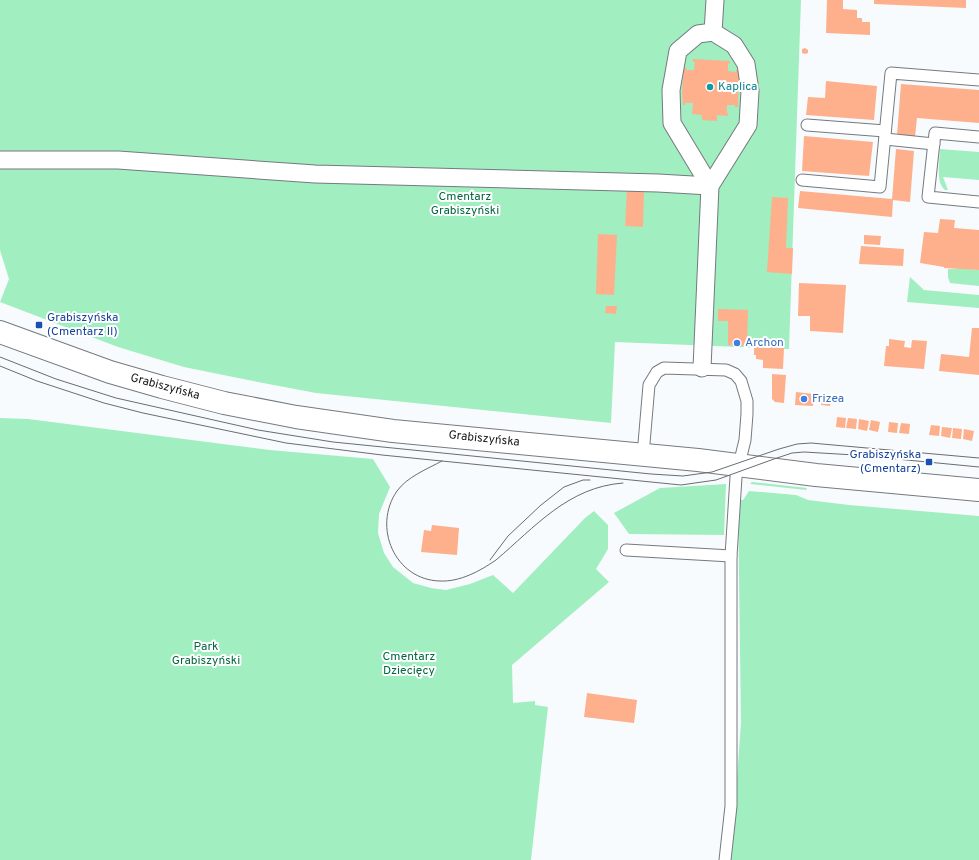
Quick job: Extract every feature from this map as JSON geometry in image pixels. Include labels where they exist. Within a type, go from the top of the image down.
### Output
[{"type":"main road","name":"Grabiszyńska","points":[[0,332],[110,372],[162,387],[224,403],[296,417],[393,430],[643,455],[809,475],[979,490]]},
{"type":"street","points":[[713,32],[715,0]]},
{"type":"street","points":[[702,368],[710,186],[748,126],[750,90],[746,64],[734,44],[713,32],[698,34],[678,51],[672,90],[672,123],[710,186]]},
{"type":"street","points":[[0,160],[118,160],[315,174],[658,183],[710,186]]},
{"type":"lane","points":[[802,180],[880,186],[891,73],[979,80]]},
{"type":"lane","points":[[806,125],[885,135],[934,144]]},
{"type":"lane","points":[[979,137],[935,133],[928,197],[979,202]]},
{"type":"lane","points":[[643,455],[649,385],[657,372],[664,368],[702,368],[726,370],[735,374],[741,381],[745,390],[747,414],[745,440],[736,477],[731,556],[731,806],[725,860]]},
{"type":"lane","points":[[626,550],[731,556]]},
{"type":"green space","name":"Cmentarz Grabiszyński","points":[[0,0],[801,0],[789,349],[615,342],[611,423],[316,393],[248,380],[184,367],[118,347],[0,302],[9,279],[0,250]]},
{"type":"green space","points":[[940,149],[979,152],[979,180],[943,177],[948,190],[945,190],[939,176]]},
{"type":"green space","points":[[957,268],[979,270],[979,286],[950,283],[948,269]]},
{"type":"green space","points":[[910,277],[924,290],[979,295],[979,308],[907,302]]},
{"type":"green space","name":"Park Grabiszyński","points":[[0,418],[28,419],[270,450],[373,459],[390,487],[379,514],[378,533],[384,553],[393,567],[413,583],[431,588],[446,590],[470,584],[493,575],[513,593],[585,518],[594,511],[608,525],[608,549],[596,569],[609,582],[512,665],[513,703],[535,701],[535,705],[548,707],[531,860],[0,860]]},
{"type":"green space","points":[[752,482],[807,488],[806,490],[750,484]]},
{"type":"green space","points":[[726,484],[724,535],[629,534],[614,513],[660,488]]},
{"type":"green space","points":[[749,491],[796,495],[808,500],[849,505],[979,516],[979,860],[731,860],[741,723],[738,500],[743,500]]},
{"type":"building","points":[[827,0],[843,0],[843,9],[857,10],[857,18],[862,18],[862,22],[870,22],[870,35],[826,33]]},
{"type":"building","points":[[874,0],[966,0],[966,8],[874,4]]},
{"type":"building","points":[[805,48],[808,50],[808,53],[805,54],[802,53],[802,49]]},
{"type":"building","name":"Kaplica","points":[[693,59],[730,61],[730,64],[728,63],[728,71],[736,72],[736,70],[739,70],[738,107],[735,107],[735,105],[727,105],[728,116],[717,115],[717,121],[702,120],[702,115],[692,114],[693,103],[685,103],[685,105],[683,105],[682,91],[684,68],[687,68],[686,70],[694,70],[695,62],[693,62]]},
{"type":"building","points":[[826,81],[877,86],[874,120],[806,115],[808,97],[825,98]]},
{"type":"building","points":[[901,84],[979,90],[979,123],[917,118],[915,137],[897,135]]},
{"type":"building","points":[[804,136],[873,142],[869,176],[802,171]]},
{"type":"building","points":[[896,149],[914,151],[910,202],[893,200],[892,217],[798,208],[800,191],[892,199]]},
{"type":"building","points":[[627,188],[644,188],[643,227],[625,226]]},
{"type":"building","points":[[772,197],[788,198],[786,248],[793,248],[792,274],[767,272]]},
{"type":"building","points":[[940,219],[955,220],[954,228],[979,230],[979,270],[944,268],[920,263],[924,232],[938,233]]},
{"type":"building","points":[[598,234],[617,235],[614,295],[596,294]]},
{"type":"building","points":[[864,235],[881,236],[880,245],[864,244]]},
{"type":"building","points":[[861,246],[904,249],[903,266],[859,264]]},
{"type":"building","points":[[799,283],[846,285],[843,333],[810,331],[810,316],[798,316]]},
{"type":"building","points":[[606,306],[617,306],[616,314],[605,313]]},
{"type":"building","points":[[718,309],[748,310],[747,346],[728,345],[728,321],[718,321]]},
{"type":"building","points":[[972,328],[979,328],[979,375],[939,371],[941,354],[969,357]]},
{"type":"building","points":[[889,339],[905,341],[904,347],[911,348],[912,340],[927,341],[924,369],[884,366],[886,346],[889,346]]},
{"type":"building","points":[[754,347],[784,348],[783,369],[763,368],[763,360],[756,359],[756,355],[754,355]]},
{"type":"building","points":[[772,374],[786,375],[784,403],[775,402],[772,399]]},
{"type":"building","points":[[796,392],[814,394],[813,406],[795,405]]},
{"type":"building","points":[[822,395],[831,395],[830,406],[821,405]]},
{"type":"building","points":[[837,417],[846,418],[845,428],[836,427]]},
{"type":"building","points":[[848,418],[857,419],[856,429],[846,428]]},
{"type":"building","points":[[859,419],[869,421],[867,431],[858,429]]},
{"type":"building","points":[[871,420],[880,422],[878,432],[869,430]]},
{"type":"building","points":[[889,422],[898,423],[897,433],[888,432]]},
{"type":"building","points":[[901,423],[910,424],[909,434],[899,433]]},
{"type":"building","points":[[931,425],[940,426],[939,436],[929,435]]},
{"type":"building","points":[[942,427],[952,428],[950,438],[941,436]]},
{"type":"building","points":[[953,428],[962,429],[961,439],[952,438]]},
{"type":"building","points":[[964,429],[974,431],[972,441],[963,439]]},
{"type":"building","points":[[432,525],[459,528],[457,555],[421,552],[424,530],[431,531]]},
{"type":"building","points":[[587,693],[637,700],[634,723],[584,717]]},
{"type":"tram line","points":[[0,357],[56,379],[116,398],[258,430],[333,442],[683,476],[712,472],[779,449],[797,444],[811,443],[979,458]]},
{"type":"tram line","points":[[0,366],[37,381],[104,403],[143,413],[286,443],[382,455],[681,485],[716,480],[792,453],[804,452],[855,455],[979,467]]},
{"type":"tram line","points":[[442,461],[418,474],[401,486],[390,505],[387,520],[388,535],[392,549],[400,562],[411,572],[424,578],[440,581],[462,578],[477,572],[490,564],[539,522],[569,500],[585,492],[603,486],[623,483]]},
{"type":"tram line","points":[[490,560],[508,536],[541,505],[564,487],[583,480],[590,480]]},
{"type":"place","name":"Kaplica","points":[[710,87]]},
{"type":"place","name":"Grabiszyńska (Cmentarz II)","points":[[39,325]]},
{"type":"place","name":"Archon","points":[[737,343]]},
{"type":"place","name":"Frizea","points":[[804,399]]},
{"type":"place","name":"Grabiszyńska (Cmentarz)","points":[[929,462]]},
{"type":"park label","name":"Cmentarz Dziecięcy","points":[[409,664]]}]
